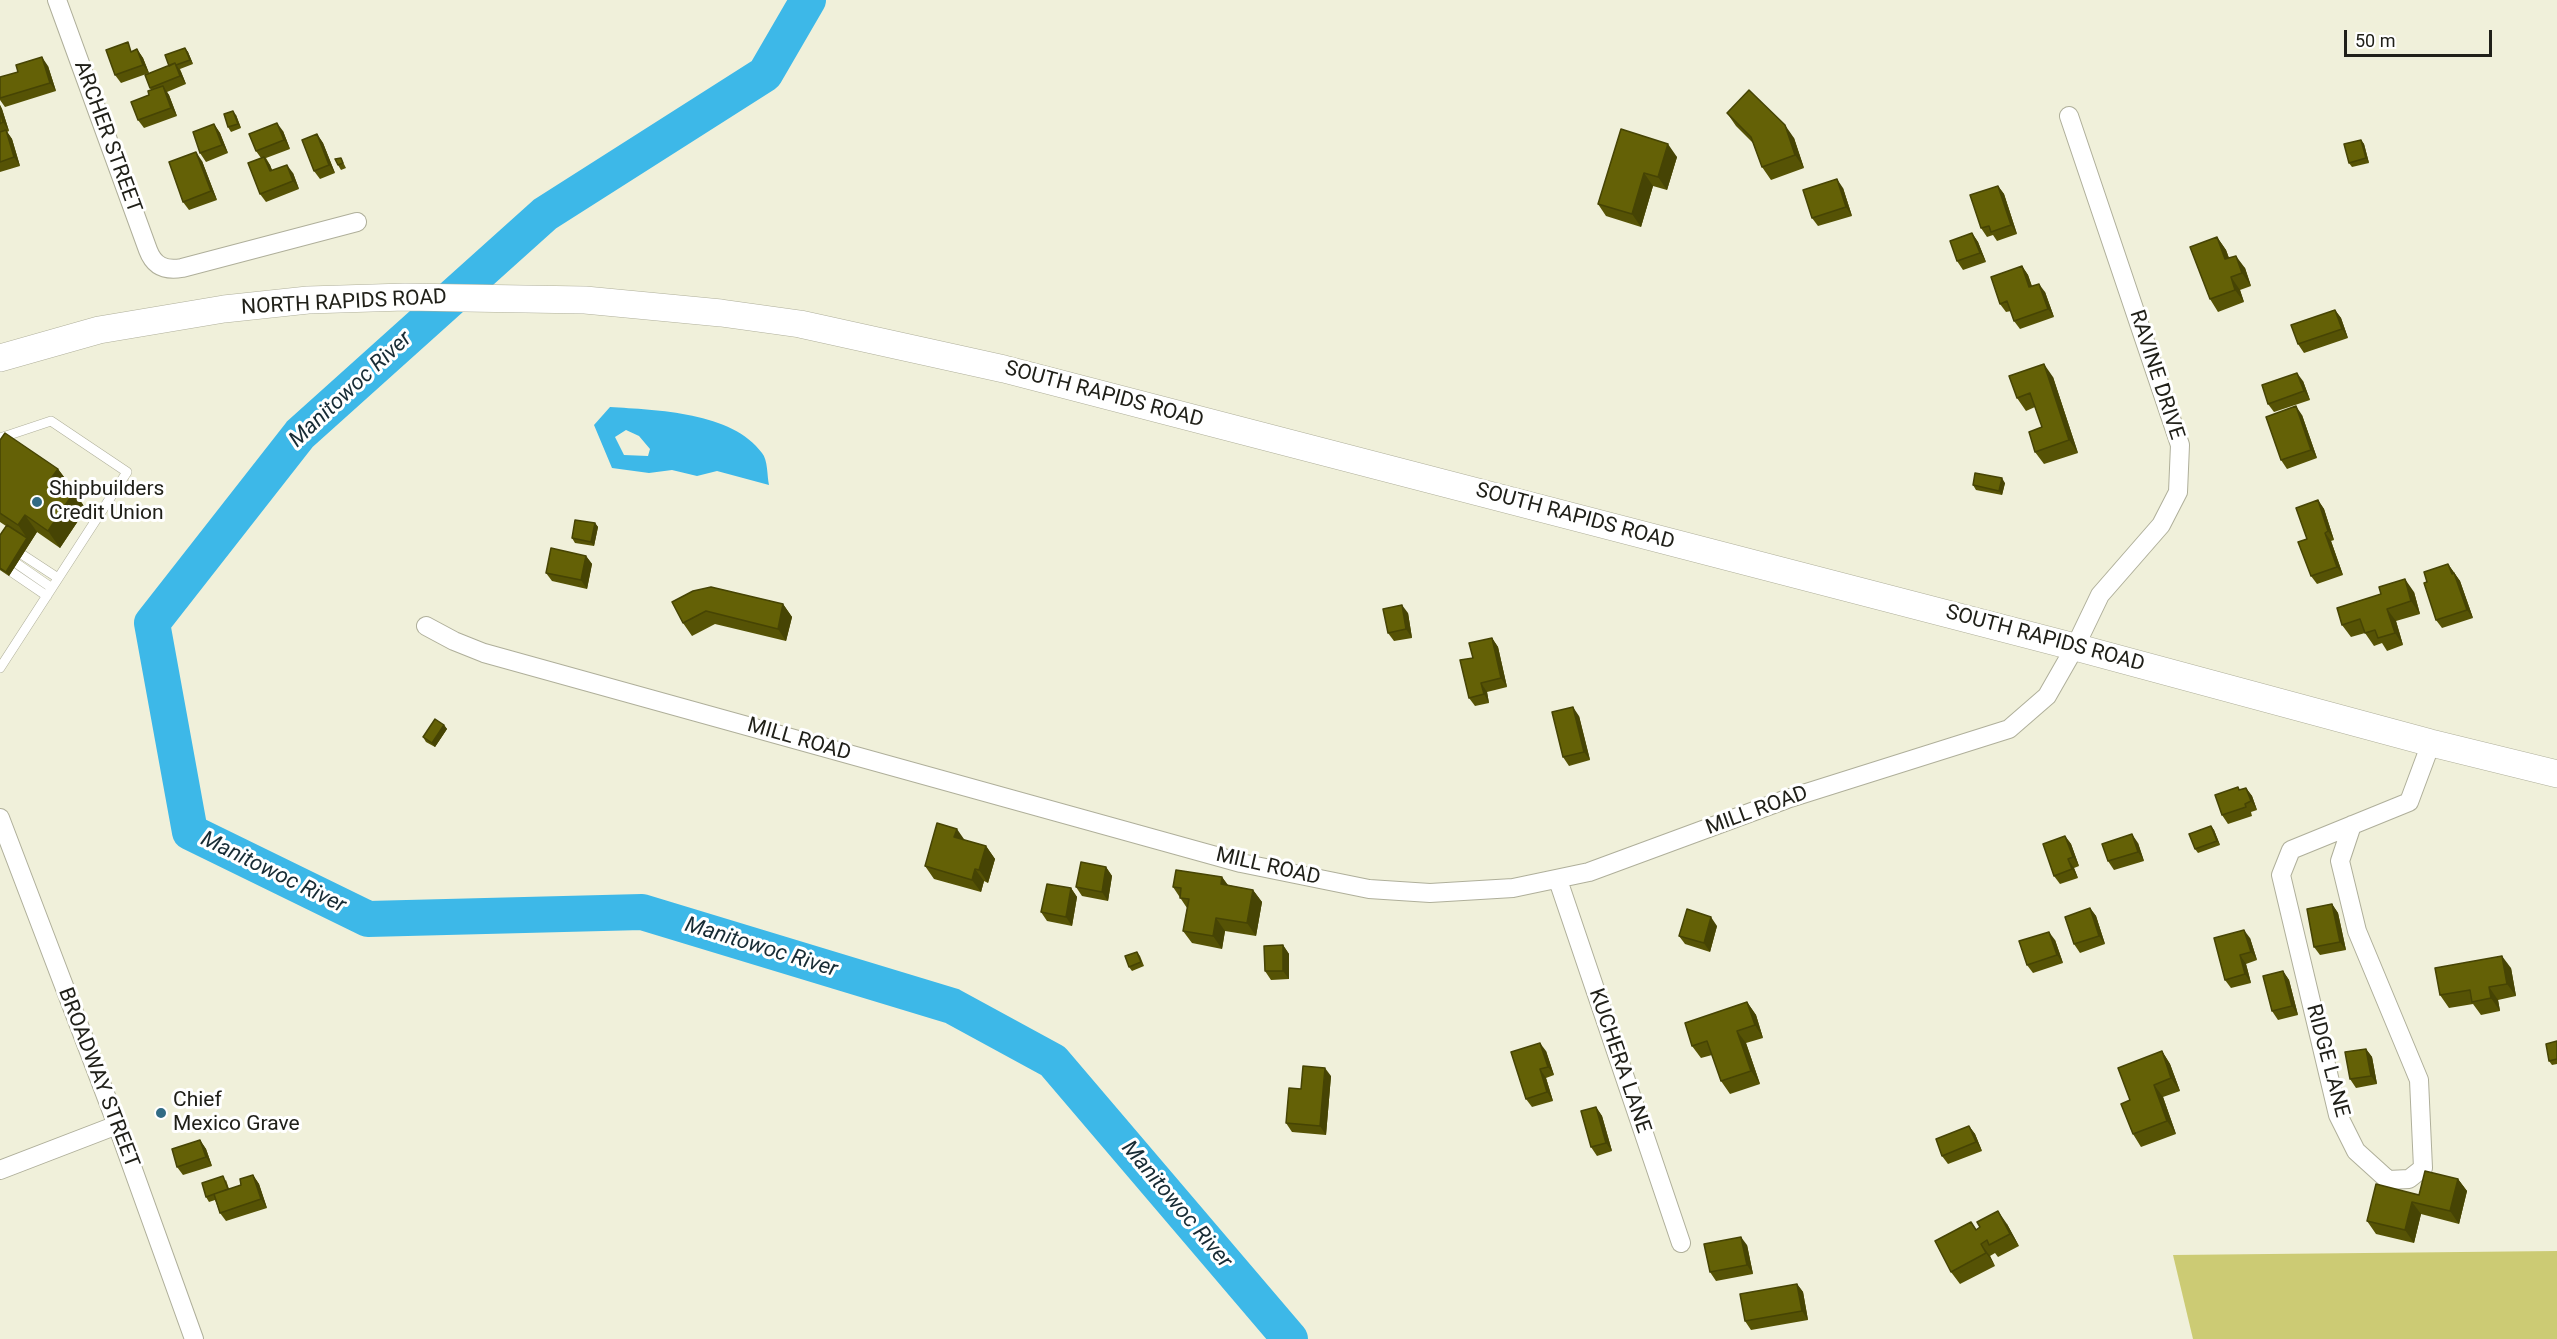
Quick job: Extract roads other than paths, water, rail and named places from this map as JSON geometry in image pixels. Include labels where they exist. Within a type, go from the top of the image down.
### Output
[{"type":"main road","name":"NORTH RAPIDS ROAD","points":[[0,357],[99,330],[224,309],[308,300],[405,297],[585,300]]},
{"type":"main road","name":"SOUTH RAPIDS ROAD","points":[[585,300],[721,313],[801,324],[1004,369],[2075,646],[2431,743],[2557,774]]},
{"type":"street","name":"ARCHER STREET","points":[[57,0],[151,259],[164,268],[182,268],[357,222]]},
{"type":"street","name":"RAVINE DRIVE","points":[[2069,116],[2180,445],[2178,492],[2161,525],[2100,594],[2075,646]]},
{"type":"street","name":"MILL ROAD","points":[[426,626],[484,653],[1241,863],[1369,889],[1410,892],[1513,888],[1589,873],[1787,799],[2009,729],[2048,696],[2075,646]]},
{"type":"street","name":"RIDGE LANE","points":[[2352,825],[2340,861],[2357,931],[2419,1080],[2423,1168],[2409,1179],[2388,1180],[2356,1151],[2338,1115],[2281,875],[2291,850],[2352,825],[2409,802],[2431,743]]},
{"type":"street","name":"BROADWAY STREET","points":[[0,818],[117,1125],[194,1339]]},
{"type":"street","name":"KUCHERA LANE","points":[[1557,880],[1681,1243]]},
{"type":"street","points":[[0,1170],[117,1125]]},
{"type":"lane","points":[[0,438],[51,421],[127,472],[0,668]]},
{"type":"lane","points":[[0,540],[58,578]]},
{"type":"lane","points":[[0,552],[49,592]]},
{"type":"lane","points":[[0,564],[49,592]]},
{"type":"water","points":[[610,407],[671,412],[713,421],[749,439],[762,453],[769,485],[717,471],[697,476],[672,470],[649,473],[612,468],[594,425]],"holes":[[[626,430],[639,436],[650,449],[648,456],[624,455],[615,437]]]},
{"type":"waterway","name":"Manitowoc River","points":[[808,0],[765,74],[545,214],[300,434],[152,623],[190,832],[368,919],[642,912],[952,1006],[1053,1061],[1290,1339]]},
{"type":"place","name":"Shipbuilders Credit Union","points":[[37,502]]},
{"type":"place","name":"Chief Mexico Grave","points":[[161,1113]]}]
